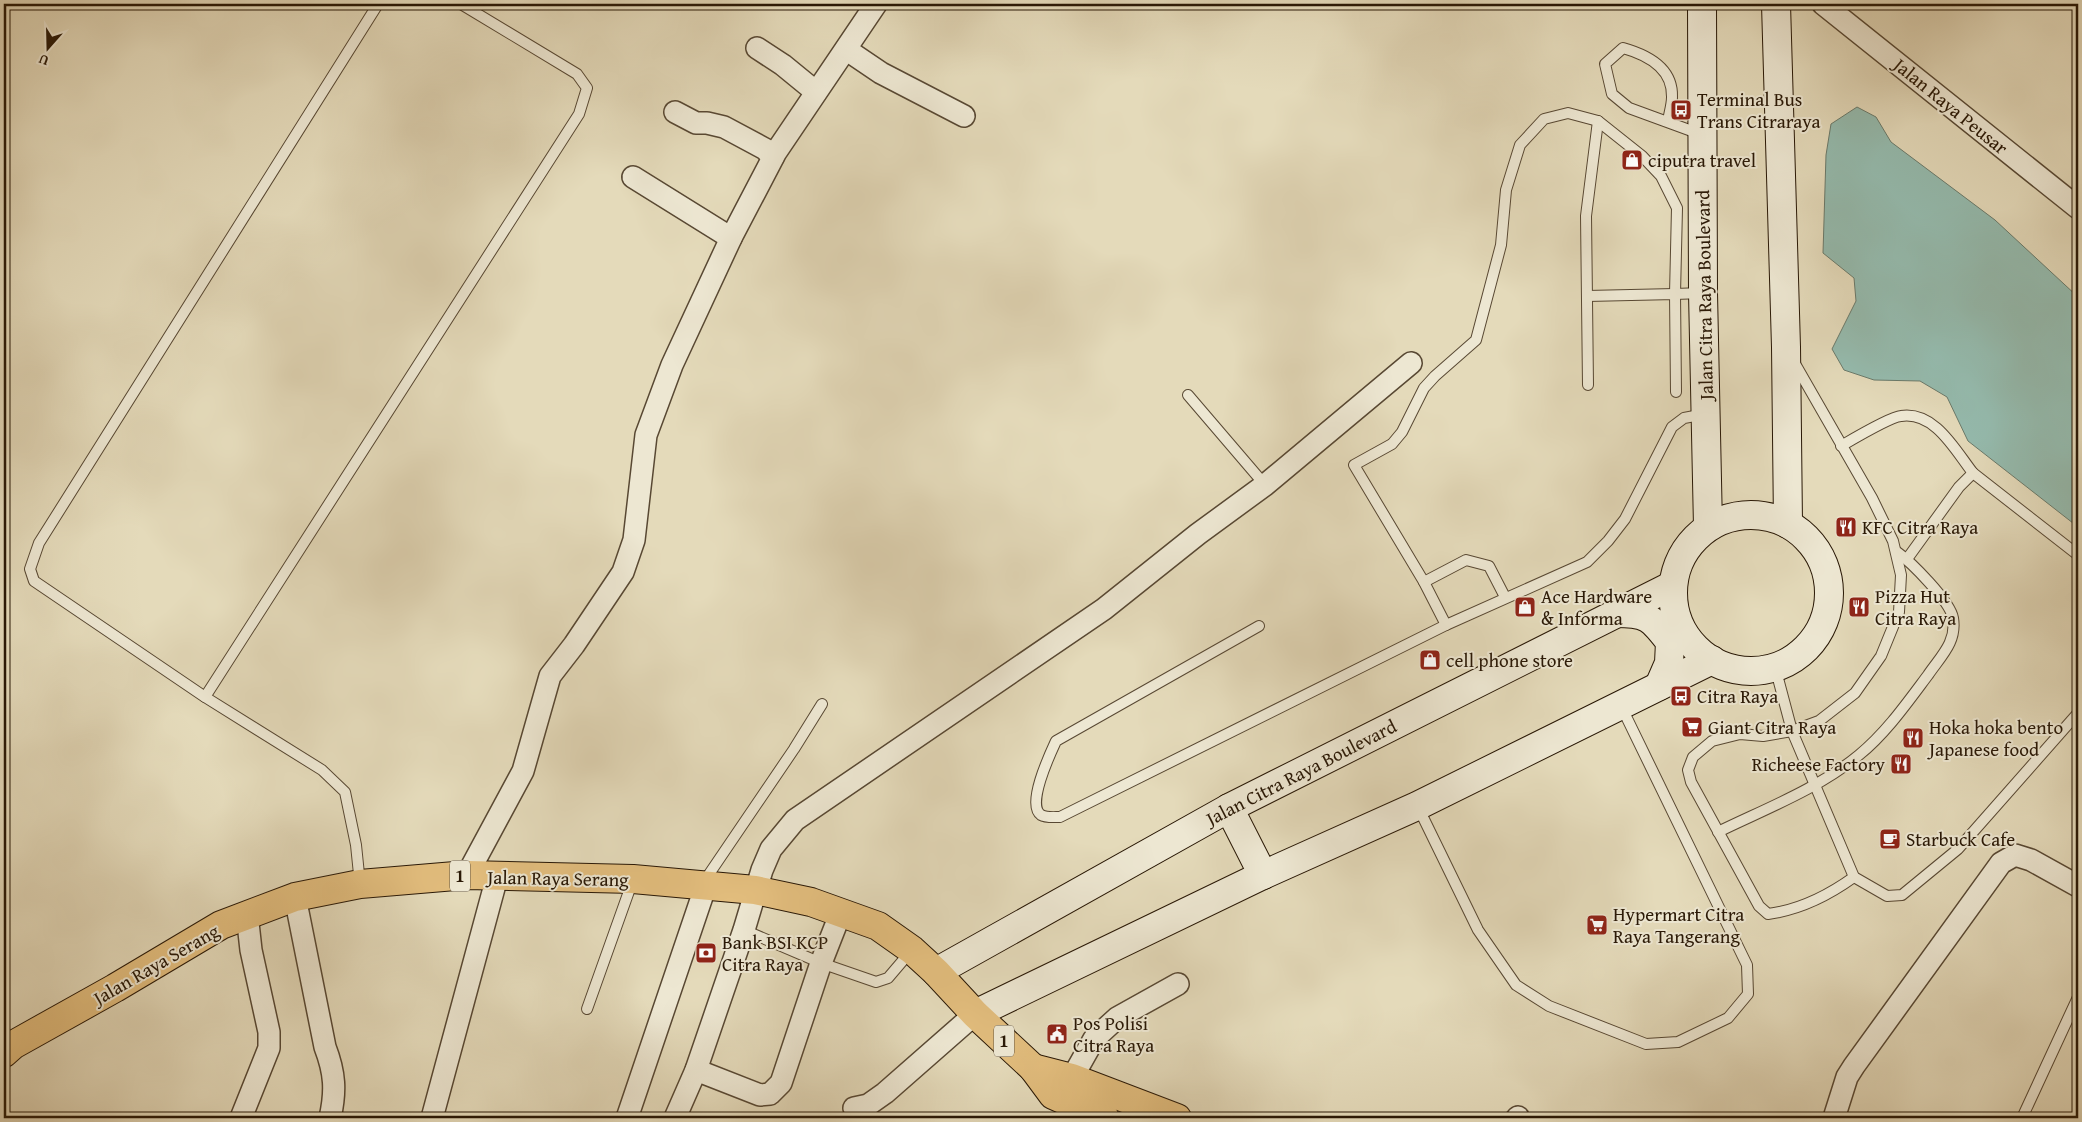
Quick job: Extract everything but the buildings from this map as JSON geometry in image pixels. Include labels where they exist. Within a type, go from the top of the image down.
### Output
[{"type":"highway","name":"Jalan Raya Serang","points":[[7,1045],[115,988],[186,944],[247,914],[294,897],[360,884],[467,875],[633,879],[755,890],[811,902],[878,926],[912,950],[936,972],[975,1014],[1033,1068],[1053,1095],[1105,1118]]},
{"type":"highway","name":"Jalan Raya Serang","points":[[1033,1068],[1072,1078],[1177,1118]]},
{"type":"main road","name":"Jalan Citra Raya Boulevard","points":[[1702,4],[1703,293],[1708,527]]},
{"type":"main road","points":[[1776,4],[1786,347],[1788,524]]},
{"type":"main road","points":[[1761,515],[1788,524],[1807,539],[1822,559],[1829,583],[1828,608],[1820,631],[1804,650],[1784,664],[1760,671],[1735,669],[1712,660],[1694,646],[1681,628],[1674,607],[1673,585],[1678,562],[1690,542],[1708,527],[1734,516],[1761,515]]},
{"type":"main road","name":"Jalan Citra Raya Boulevard","points":[[936,972],[1230,808],[1673,585]]},
{"type":"main road","points":[[1616,613],[1639,613],[1658,626],[1670,642],[1669,663],[1659,686]]},
{"type":"main road","points":[[975,1014],[1263,875],[1417,806],[1712,660]]},
{"type":"main road","points":[[1230,808],[1263,875]]},
{"type":"street","points":[[467,875],[523,771],[550,676],[580,637],[623,572],[634,540],[646,436],[672,365],[732,238],[773,157],[816,92],[847,50],[876,4]]},
{"type":"street","name":"Jalan Raya Peusar","points":[[1823,4],[2078,208]]},
{"type":"street","points":[[757,48],[783,65],[816,92]]},
{"type":"street","points":[[847,50],[881,73],[964,116]]},
{"type":"street","points":[[675,112],[696,123],[707,123],[724,127],[765,149],[773,157]]},
{"type":"street","points":[[633,177],[732,238]]},
{"type":"street","points":[[675,1118],[696,1070],[744,930],[755,890],[771,849],[794,820],[1104,610],[1170,556],[1266,485],[1411,362]]},
{"type":"street","points":[[1834,1118],[1847,1077],[1854,1066],[2001,863],[2015,855],[2031,860],[2078,886]]},
{"type":"street","points":[[432,1118],[497,877]]},
{"type":"street","points":[[627,1118],[704,884]]},
{"type":"street","points":[[294,897],[325,1047],[333,1068],[334,1089],[330,1118]]},
{"type":"street","points":[[696,1070],[760,1095],[770,1094],[781,1083],[821,963],[841,912]]},
{"type":"street","points":[[241,1118],[269,1048],[270,1032],[251,950],[247,914]]},
{"type":"street","points":[[1072,1078],[1094,1039],[1117,1018],[1178,984]]},
{"type":"street","points":[[854,1108],[868,1104],[885,1093],[975,1014]]},
{"type":"lane","points":[[360,884],[356,845],[345,792],[322,770],[205,697],[34,582],[30,569],[39,543],[378,4]]},
{"type":"lane","points":[[205,697],[579,114],[587,88],[577,74],[460,4]]},
{"type":"lane","points":[[1668,121],[1672,97],[1668,76],[1644,54],[1622,48],[1605,64],[1612,94],[1629,108],[1702,135]]},
{"type":"lane","points":[[1446,625],[1424,582],[1354,465],[1392,444],[1402,432],[1424,388],[1476,340],[1501,245],[1506,190],[1520,145],[1544,119],[1568,113],[1598,121],[1642,156],[1661,176],[1676,208],[1676,392]]},
{"type":"lane","points":[[1588,385],[1586,216],[1598,121]]},
{"type":"lane","points":[[1587,296],[1703,293]]},
{"type":"lane","points":[[1786,347],[1872,498],[1897,552],[1901,575],[1899,612],[1881,656],[1855,693],[1819,721],[1792,731],[1762,736],[1740,734],[1712,741],[1693,756],[1688,770],[1691,782],[1759,906],[1768,914],[1788,911],[1839,888],[1854,877]]},
{"type":"lane","points":[[1188,395],[1266,485]]},
{"type":"lane","points":[[1260,626],[1056,741],[1044,770],[1037,795],[1036,807],[1040,814],[1048,817],[1060,817],[1446,625],[1587,562],[1625,520],[1672,427],[1684,418],[1706,414]]},
{"type":"lane","points":[[1841,446],[1899,416],[1924,419],[1938,428],[1974,473],[2078,555]]},
{"type":"lane","points":[[1907,560],[1959,486],[1974,473]]},
{"type":"lane","points":[[1718,832],[1815,784],[1858,756],[1883,732],[1953,640],[1953,617],[1945,602],[1907,560],[1897,552]]},
{"type":"lane","points":[[1424,582],[1466,560],[1478,562],[1490,566],[1506,597]]},
{"type":"lane","points":[[1775,667],[1792,731],[1854,877],[1887,896],[1902,895],[1958,849],[2078,713]]},
{"type":"lane","points":[[704,884],[822,704]]},
{"type":"lane","points":[[1417,806],[1478,930],[1516,985],[1549,1006],[1646,1044],[1678,1042],[1728,1018],[1748,994],[1747,964],[1620,705]]},
{"type":"lane","points":[[588,1009],[633,879]]},
{"type":"lane","points":[[744,930],[821,963],[876,982],[888,978],[912,950]]},
{"type":"lane","points":[[2022,1118],[2078,997]]},
{"type":"water","points":[[1857,107],[1876,117],[1891,142],[1995,220],[2078,297],[2078,527],[1968,441],[1947,397],[1920,381],[1874,380],[1844,370],[1832,349],[1856,301],[1854,278],[1823,253],[1826,155],[1831,124]]},
{"type":"place","name":"Terminal Bus Trans Citraraya","points":[[1681,110]]},
{"type":"place","name":"ciputra travel","points":[[1632,160]]},
{"type":"place","name":"KFC Citra Raya","points":[[1846,527]]},
{"type":"place","name":"Ace Hardware & Informa","points":[[1525,607]]},
{"type":"place","name":"Pizza Hut Citra Raya","points":[[1859,607]]},
{"type":"place","name":"cell phone store","points":[[1430,660]]},
{"type":"place","name":"Citra Raya","points":[[1681,696]]},
{"type":"place","name":"Giant Citra Raya","points":[[1692,727]]},
{"type":"place","name":"Hoka hoka bento Japanese food","points":[[1913,738]]},
{"type":"place","name":"Richeese Factory","points":[[1901,764]]},
{"type":"place","name":"Starbuck Cafe","points":[[1890,839]]},
{"type":"place","name":"Hypermart Citra Raya Tangerang","points":[[1597,925]]},
{"type":"place","name":"Bank BSI KCP Citra Raya","points":[[706,953]]},
{"type":"place","name":"Pos Polisi Citra Raya","points":[[1057,1034]]}]
